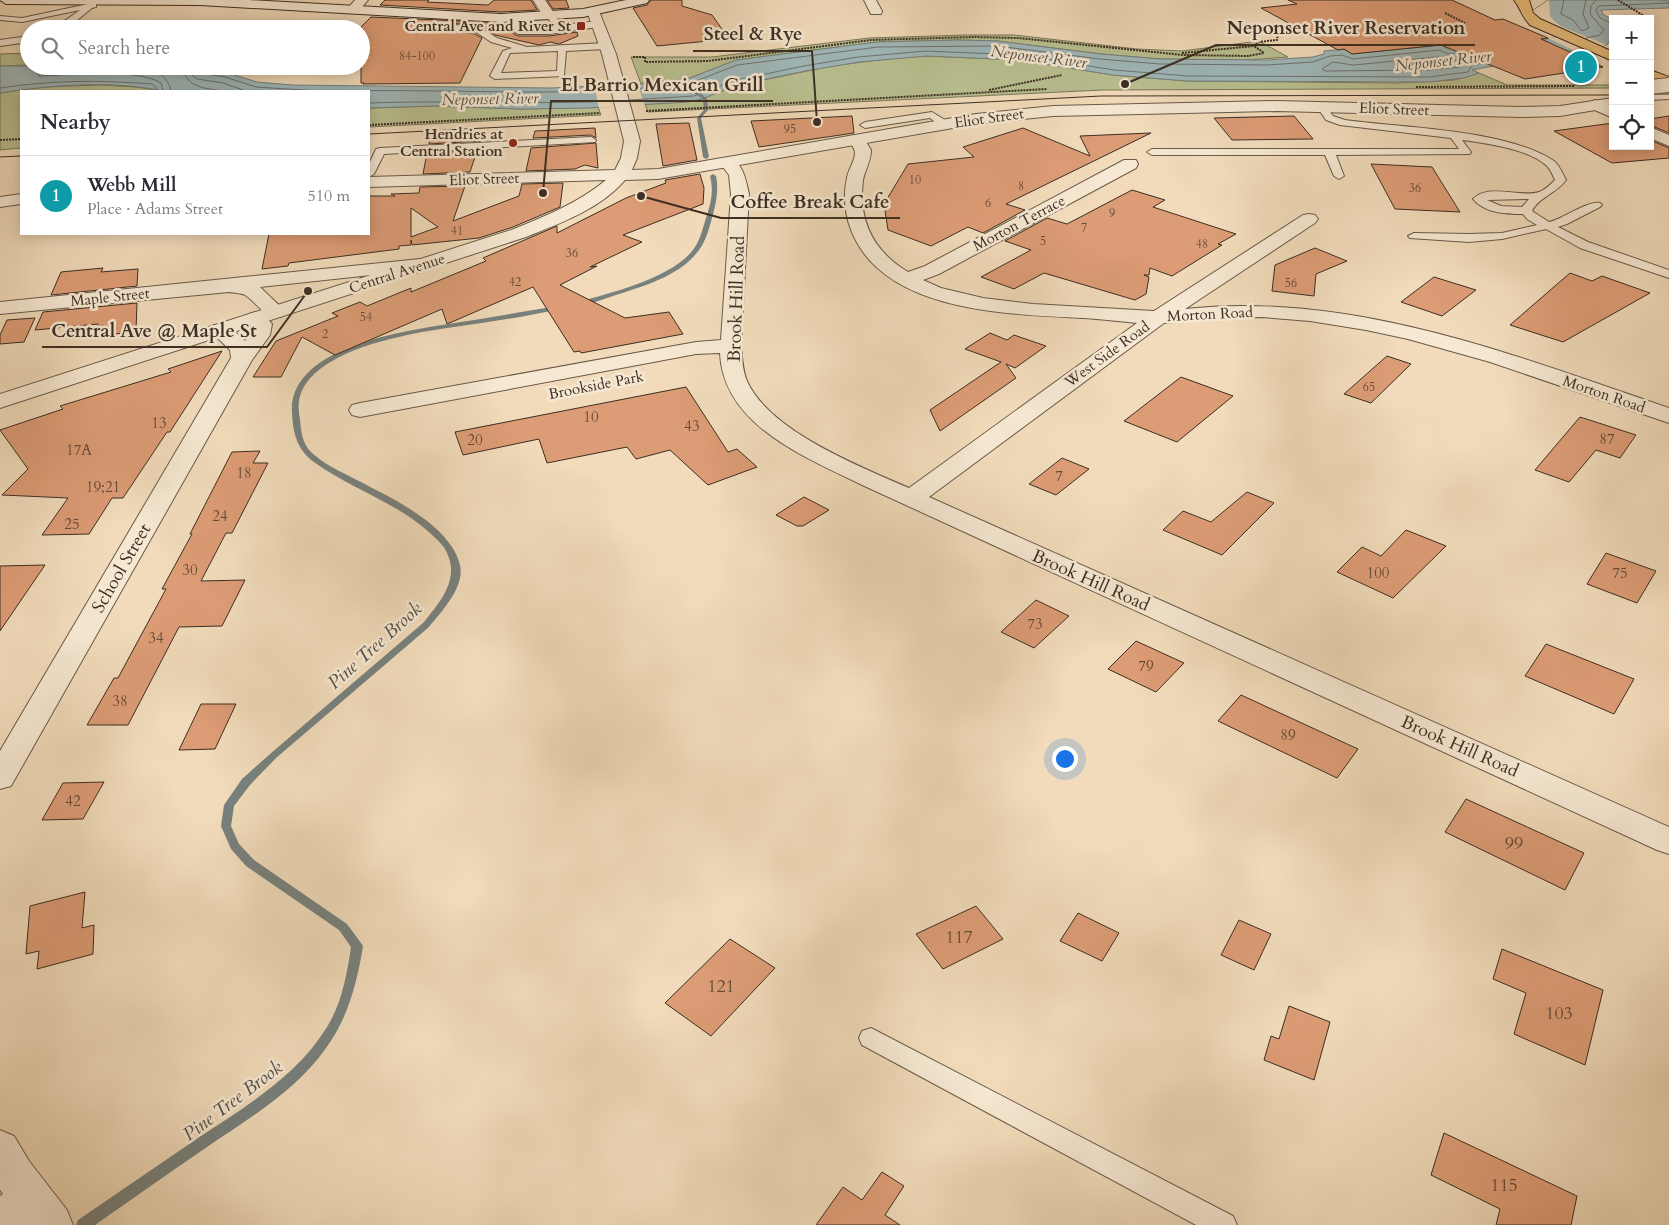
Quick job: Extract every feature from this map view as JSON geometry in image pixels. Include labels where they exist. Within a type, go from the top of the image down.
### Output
[{"type":"main road","points":[[1525,4],[1538,24],[1609,55]]},
{"type":"main road","points":[[1654,76],[1669,84]]},
{"type":"street","points":[[6,0],[96,3],[146,0],[250,3],[513,21],[556,22],[596,18],[643,0]]},
{"type":"street","points":[[352,10],[362,0]]},
{"type":"street","points":[[539,0],[556,22]]},
{"type":"street","name":"Central Avenue","points":[[0,400],[420,265],[545,222],[603,191],[620,175],[627,163],[632,141],[596,18]]},
{"type":"street","points":[[1654,86],[1669,84]]},
{"type":"street","points":[[1654,96],[1669,95]]},
{"type":"street","name":"Eliot Street","points":[[370,182],[670,172],[728,163],[860,133],[880,136],[1005,115],[1072,110],[1322,107],[1520,112],[1560,111],[1609,103]]},
{"type":"street","points":[[1595,106],[1609,112]]},
{"type":"street","name":"Morton Road","points":[[860,133],[860,144],[863,151],[853,190],[854,207],[859,227],[867,245],[878,260],[906,279],[929,290],[956,299],[1003,308],[1158,317],[1246,310],[1318,316],[1363,323],[1479,352],[1669,416]]},
{"type":"street","points":[[1654,134],[1669,141]]},
{"type":"street","name":"Brook Hill Road","points":[[728,163],[737,175],[740,187],[732,355],[736,381],[740,390],[755,408],[773,425],[821,455],[911,498],[1669,841]]},
{"type":"street","name":"Morton Terrace","points":[[906,279],[932,270],[1130,164]]},
{"type":"street","points":[[0,202],[20,199]]},
{"type":"street","name":"West Side Road","points":[[911,498],[1158,317],[1310,219]]},
{"type":"street","name":"Maple Street","points":[[0,308],[420,265]]},
{"type":"street","name":"Maple Street","points":[[219,286],[250,289],[266,315]]},
{"type":"street","name":"School Street","points":[[0,778],[242,358],[262,332],[262,324],[266,315]]},
{"type":"street","points":[[219,330],[238,346],[242,358]]},
{"type":"street","name":"Brookside Park","points":[[360,410],[465,391],[470,399],[476,402],[506,402],[673,370],[732,355]]},
{"type":"street","points":[[0,1149],[31,1214]]},
{"type":"lane","points":[[0,18],[22,20],[96,3]]},
{"type":"lane","points":[[73,20],[96,3]]},
{"type":"lane","points":[[513,21],[519,31],[549,30],[561,40],[596,18]]},
{"type":"lane","points":[[549,30],[556,22],[573,34],[606,48]]},
{"type":"lane","points":[[457,28],[478,30],[494,40],[527,50]]},
{"type":"lane","points":[[0,43],[20,40]]},
{"type":"lane","points":[[562,50],[561,74],[495,76],[507,51],[606,48]]},
{"type":"lane","points":[[1322,107],[1329,118],[1343,123],[1513,146],[1546,159],[1559,171],[1561,180],[1528,206],[1526,211]]},
{"type":"lane","points":[[860,133],[932,115],[946,124]]},
{"type":"lane","points":[[1152,152],[1466,152],[1455,137]]},
{"type":"lane","points":[[370,172],[380,151],[591,140]]},
{"type":"lane","points":[[1329,151],[1339,176]]},
{"type":"lane","points":[[1543,195],[1488,196],[1479,199],[1497,210],[1526,211],[1547,226],[1584,245],[1669,274]]},
{"type":"lane","points":[[1414,236],[1492,238],[1568,220],[1596,205]]},
{"type":"lane","points":[[871,1038],[1223,1225]]},
{"type":"path","points":[[1618,0],[1642,15]]},
{"type":"path","points":[[1445,13],[1465,23]]},
{"type":"path","points":[[1254,46],[1258,42],[1278,40],[1278,34]]},
{"type":"path","points":[[606,48],[645,57],[645,62],[708,61],[864,40],[974,38],[1018,38],[1169,54],[1248,56],[1264,53],[1254,46],[1169,54],[1154,55]]},
{"type":"path","points":[[977,92],[1062,74]]},
{"type":"path","points":[[1041,79],[1038,80],[1037,85],[1045,89]]},
{"type":"path","points":[[656,110],[714,107]]},
{"type":"path","points":[[370,125],[599,113]]},
{"type":"path","points":[[0,140],[20,139]]},
{"type":"green space","points":[[1014,35],[1137,49],[1182,51],[1259,41],[1288,57],[1247,60],[1160,59],[1101,54],[997,41],[877,42],[736,60],[690,78],[641,84],[631,57],[712,57],[869,38]]},
{"type":"green space","points":[[20,53],[20,65],[0,66],[0,54]]},
{"type":"green space","points":[[927,56],[1020,60],[1113,75],[1187,81],[1397,83],[1454,80],[1479,73],[1507,85],[1609,85],[1609,88],[1102,90],[648,112],[645,104],[696,101],[734,86],[832,66],[893,58]]},
{"type":"green space","points":[[100,85],[156,90],[21,90],[42,87]]},
{"type":"green space","points":[[20,90],[20,148],[0,150],[0,93]]},
{"type":"green space","points":[[435,106],[522,109],[598,107],[601,115],[370,127],[370,108]]},
{"type":"water","name":"Neponset River","points":[[1548,0],[1669,1],[1669,8],[1601,10],[1609,18],[1609,42],[1607,45],[1472,70],[1479,73],[1464,78],[1429,82],[1187,81],[1113,75],[1020,60],[927,56],[859,62],[805,71],[734,86],[702,99],[688,102],[588,108],[522,109],[435,106],[370,108],[370,90],[156,90],[123,86],[82,85],[0,93],[0,66],[20,66],[20,75],[235,75],[257,82],[292,85],[551,88],[641,84],[690,78],[736,60],[877,42],[997,41],[1101,54],[1160,59],[1267,60],[1313,57],[1324,54],[1324,51],[1344,49],[1352,54],[1441,45],[1448,49],[1564,37],[1526,15]]},
{"type":"pier","points":[[1549,0],[1550,16],[1562,27],[1607,45],[1577,52],[1548,38],[1564,37],[1526,15]]},
{"type":"pier","points":[[637,82],[645,106],[599,108],[594,85]]},
{"type":"building","points":[[385,0],[429,0],[427,2],[488,5],[494,0],[531,0],[537,10],[501,12],[380,5]]},
{"type":"building","points":[[547,0],[566,0],[569,8],[553,9]]},
{"type":"building","points":[[651,0],[682,0],[682,6],[712,15],[729,39],[657,46],[633,8],[647,5]]},
{"type":"building","points":[[1288,0],[1452,0],[1495,20],[1503,19],[1548,38],[1541,39],[1603,67],[1525,79],[1441,45],[1352,54],[1344,49],[1338,50],[1261,8],[1297,4]]},
{"type":"building","points":[[371,17],[508,23],[514,34],[518,36],[549,36],[577,32],[578,36],[559,44],[550,42],[539,45],[495,35],[481,26],[457,23],[451,28],[454,32],[475,34],[482,38],[460,83],[363,84],[361,83],[361,75],[370,75],[370,20],[368,20]]},
{"type":"building","points":[[852,116],[854,133],[759,147],[751,121]]},
{"type":"building","points":[[1294,116],[1313,139],[1232,140],[1214,118]]},
{"type":"building","points":[[1669,116],[1669,133],[1654,127],[1654,118]]},
{"type":"building","points":[[689,123],[697,160],[663,166],[656,124]]},
{"type":"building","points":[[1609,124],[1609,150],[1654,150],[1654,142],[1669,148],[1669,158],[1612,163],[1554,131]]},
{"type":"building","points":[[595,128],[596,138],[591,135],[533,138],[535,131]]},
{"type":"building","points":[[1023,128],[1090,156],[1080,136],[1151,133],[1006,204],[1025,210],[983,233],[968,227],[931,246],[888,230],[884,204],[908,164],[974,157],[963,147]]},
{"type":"building","points":[[482,136],[481,141],[429,144],[430,139]]},
{"type":"building","points":[[596,143],[598,168],[585,165],[575,169],[526,171],[531,148]]},
{"type":"building","points":[[477,151],[470,172],[423,174],[427,153]]},
{"type":"building","points":[[1371,164],[1432,167],[1460,212],[1395,209]]},
{"type":"building","points":[[700,174],[704,188],[703,204],[623,235],[642,242],[590,267],[597,266],[560,285],[625,318],[669,312],[683,334],[581,353],[580,351],[574,352],[533,287],[447,324],[442,309],[335,355],[302,337],[281,377],[253,377],[276,341],[338,316],[332,313],[360,302],[367,306],[411,288],[411,292],[486,261],[483,258],[557,226],[557,233],[626,198],[666,183],[665,180]]},
{"type":"building","points":[[563,183],[560,207],[513,227],[479,238],[412,245],[411,240],[411,245],[399,246],[399,249],[289,263],[288,266],[262,269],[269,235],[370,235],[370,196],[395,196],[391,194],[419,193],[420,187],[465,186],[453,221],[519,196],[522,184]],"holes":[[[411,208],[438,227],[411,237]]]},
{"type":"building","points":[[1132,190],[1165,200],[1153,207],[1236,234],[1218,244],[1222,245],[1172,276],[1150,268],[1149,275],[1144,275],[1149,277],[1146,294],[1135,300],[1044,273],[1014,289],[981,277],[1031,250],[1005,241],[1047,218],[1067,224]]},
{"type":"building","points":[[1315,248],[1347,261],[1316,274],[1314,296],[1272,291],[1275,265]]},
{"type":"building","points":[[103,268],[101,272],[138,269],[137,286],[51,295],[61,272]]},
{"type":"building","points":[[1570,273],[1592,281],[1602,276],[1650,293],[1563,342],[1510,325]]},
{"type":"building","points":[[1434,277],[1476,290],[1442,316],[1401,302]]},
{"type":"building","points":[[137,303],[136,331],[96,337],[98,324],[35,330],[43,312]]},
{"type":"building","points":[[35,318],[24,342],[0,344],[0,335],[7,320]]},
{"type":"building","points":[[990,333],[1007,340],[1014,335],[1046,346],[1015,368],[1006,364],[1016,378],[940,431],[930,410],[1001,362],[965,349]]},
{"type":"building","points":[[222,351],[170,432],[167,432],[123,498],[112,498],[89,534],[42,535],[68,498],[2,495],[28,469],[0,430],[63,409],[60,406],[171,372],[168,369]]},
{"type":"building","points":[[1387,356],[1411,364],[1371,403],[1344,394]]},
{"type":"building","points":[[1181,377],[1233,396],[1177,442],[1124,421]]},
{"type":"building","points":[[686,387],[728,452],[737,449],[757,467],[708,485],[670,450],[636,459],[627,447],[547,463],[539,439],[463,455],[455,432]]},
{"type":"building","points":[[1580,417],[1636,435],[1620,458],[1596,450],[1569,482],[1535,470]]},
{"type":"building","points":[[260,451],[253,463],[268,463],[232,533],[226,533],[201,581],[245,580],[222,626],[179,627],[128,725],[87,725],[114,678],[118,678],[166,589],[162,589],[192,534],[190,534],[232,452]]},
{"type":"building","points":[[1062,458],[1089,469],[1056,495],[1029,484]]},
{"type":"building","points":[[1247,492],[1274,503],[1222,555],[1163,530],[1183,511],[1211,522]]},
{"type":"building","points":[[804,497],[829,510],[803,526],[797,526],[776,515]]},
{"type":"building","points":[[1406,530],[1446,546],[1393,598],[1337,572],[1362,547],[1381,556]]},
{"type":"building","points":[[1606,553],[1656,571],[1637,603],[1587,584]]},
{"type":"building","points":[[45,565],[0,631],[0,566]]},
{"type":"building","points":[[1036,600],[1069,616],[1034,648],[1001,632]]},
{"type":"building","points":[[1136,641],[1184,663],[1156,692],[1108,669]]},
{"type":"building","points":[[1546,644],[1634,679],[1614,714],[1525,676]]},
{"type":"building","points":[[1241,695],[1358,749],[1337,778],[1218,721]]},
{"type":"building","points":[[201,704],[236,704],[215,749],[179,750]]},
{"type":"building","points":[[104,782],[83,819],[42,820],[63,783]]},
{"type":"building","points":[[1466,799],[1584,853],[1565,890],[1445,832]]},
{"type":"building","points":[[85,892],[82,928],[94,925],[93,954],[37,969],[39,951],[26,954],[30,906]]},
{"type":"building","points":[[976,906],[1003,939],[943,969],[916,934]]},
{"type":"building","points":[[1078,913],[1119,933],[1102,961],[1060,941]]},
{"type":"building","points":[[1239,920],[1271,934],[1254,970],[1221,955]]},
{"type":"building","points":[[730,939],[775,968],[711,1036],[665,1003]]},
{"type":"building","points":[[1502,949],[1603,990],[1585,1065],[1514,1034],[1526,993],[1493,979]]},
{"type":"building","points":[[1289,1006],[1330,1022],[1314,1080],[1264,1060],[1271,1036],[1279,1039]]},
{"type":"building","points":[[1444,1133],[1577,1196],[1571,1225],[1496,1225],[1500,1209],[1431,1175]]},
{"type":"building","points":[[882,1172],[904,1186],[885,1215],[900,1225],[816,1225],[843,1187],[862,1200]]},
{"type":"waterway","name":"Pine Tree Brook","points":[[696,92],[705,99],[706,110],[699,118],[706,157]]},
{"type":"waterway","name":"Pine Tree Brook","points":[[580,303],[643,284],[675,268],[688,259],[700,243],[712,209],[715,193],[713,176]]},
{"type":"waterway","name":"Pine Tree Brook","points":[[83,1225],[237,1119],[291,1078],[321,1046],[332,1029],[342,1009],[349,988],[357,946],[343,927],[250,863],[235,846],[226,826],[229,805],[246,782],[273,756],[426,625],[447,598],[454,582],[456,566],[451,552],[441,538],[426,525],[390,501],[325,466],[306,451],[300,440],[296,420],[295,408],[300,388],[317,369],[327,362],[350,350],[378,340],[558,308]]},
{"type":"tram line","points":[[1654,94],[1669,94]]},
{"type":"tram line","points":[[370,134],[1101,96],[1609,95]]},
{"type":"tram line","points":[[0,157],[20,156]]},
{"type":"place","name":"Central Ave and River St","points":[[581,26]]},
{"type":"place","name":"Webb Mill","points":[[1581,67]]},
{"type":"place","name":"Neponset River Reservation","points":[[1125,84]]},
{"type":"place","name":"Steel & Rye","points":[[817,122]]},
{"type":"place","name":"Hendries at Central Station","points":[[513,143]]},
{"type":"place","name":"El Barrio Mexican Grill","points":[[543,193]]},
{"type":"place","name":"Coffee Break Cafe","points":[[641,196]]},
{"type":"place","name":"Central Ave @ Maple St","points":[[308,291]]}]
